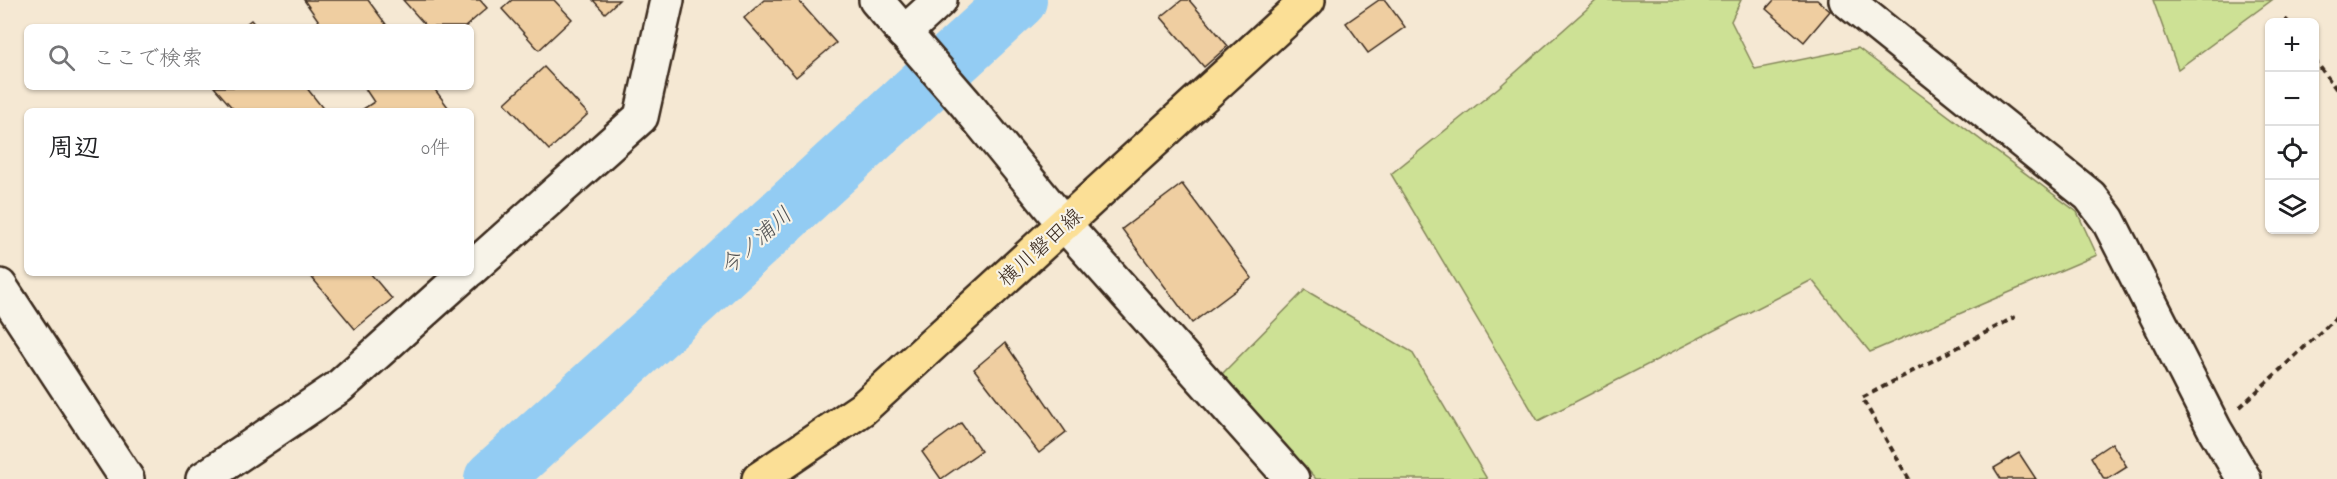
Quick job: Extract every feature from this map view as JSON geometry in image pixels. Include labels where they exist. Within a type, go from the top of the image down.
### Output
[{"type":"main road","name":"横川磐田線","points":[[759,479],[862,409],[1308,0]]},
{"type":"street","points":[[474,266],[641,117],[667,0]]},
{"type":"street","points":[[876,0],[966,104],[1065,225],[1292,479]]},
{"type":"street","points":[[906,35],[939,0]]},
{"type":"street","points":[[1846,0],[2090,196],[2108,220],[2215,430],[2244,479]]},
{"type":"street","points":[[203,479],[339,387],[463,276]]},
{"type":"street","points":[[0,286],[127,479]]},
{"type":"path","points":[[2319,66],[2337,90]]},
{"type":"path","points":[[1909,479],[1862,398],[2015,317]]},
{"type":"path","points":[[2215,430],[2337,317]]},
{"type":"green space","points":[[1597,0],[1741,0],[1731,21],[1755,69],[1858,48],[2077,212],[2097,255],[1870,352],[1812,280],[1538,421],[1391,174],[1498,88]]},
{"type":"green space","points":[[2153,0],[2272,0],[2178,69]]},
{"type":"green space","points":[[1305,290],[1412,352],[1487,479],[1316,479],[1222,374]]},
{"type":"building","points":[[304,0],[368,0],[386,24],[321,24]]},
{"type":"building","points":[[403,0],[480,0],[487,8],[468,24],[424,24]]},
{"type":"building","points":[[512,0],[554,0],[572,19],[539,50],[502,9]]},
{"type":"building","points":[[593,0],[619,0],[605,13]]},
{"type":"building","points":[[764,0],[798,0],[836,43],[796,77],[744,18]]},
{"type":"building","points":[[1182,0],[1189,0],[1228,46],[1204,67],[1161,17]]},
{"type":"building","points":[[1379,0],[1385,0],[1405,27],[1368,53],[1346,23]]},
{"type":"building","points":[[1774,0],[1817,0],[1830,11],[1804,42],[1766,9]]},
{"type":"building","points":[[544,67],[588,114],[549,150],[505,103]]},
{"type":"building","points":[[217,90],[308,90],[323,108],[232,108]]},
{"type":"building","points":[[366,90],[435,90],[449,108],[365,108],[374,102]]},
{"type":"building","points":[[1182,184],[1252,278],[1192,323],[1122,229]]},
{"type":"building","points":[[311,276],[373,276],[392,299],[355,329]]},
{"type":"building","points":[[1005,343],[1066,432],[1039,453],[974,369]]},
{"type":"building","points":[[961,423],[981,451],[941,479],[922,452]]},
{"type":"building","points":[[2112,443],[2127,467],[2108,479],[2104,479],[2091,457]]},
{"type":"building","points":[[2019,453],[2036,479],[2001,479],[1994,468]]},
{"type":"waterway","name":"今ノ浦川","points":[[493,479],[1018,0]]}]
